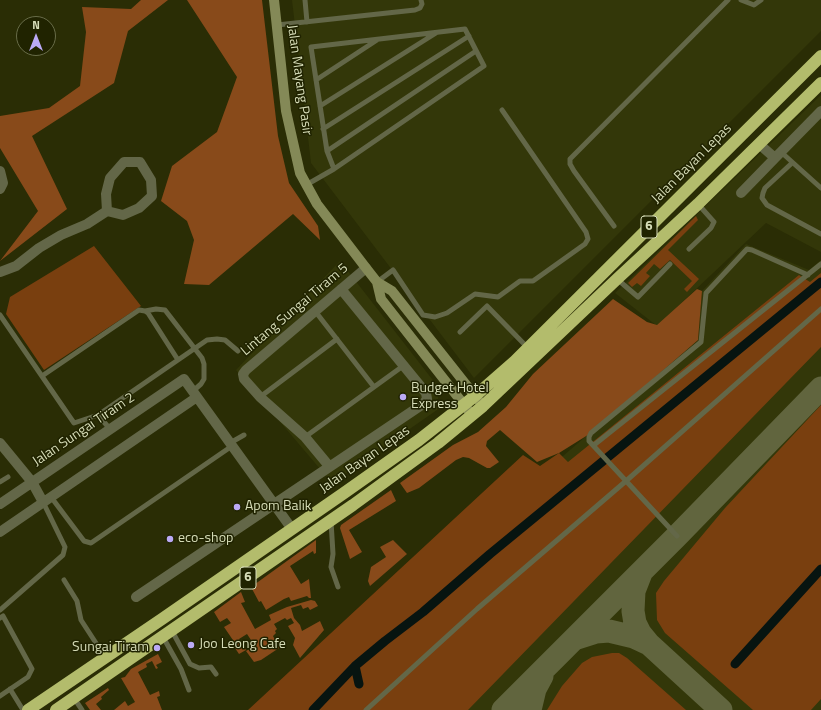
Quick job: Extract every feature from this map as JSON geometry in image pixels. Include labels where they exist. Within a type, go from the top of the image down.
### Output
[{"type":"highway","name":"Jalan Bayan Lepas","points":[[28,710],[419,440],[475,396],[515,361],[821,56]]},
{"type":"highway","name":"Jalan Bayan Lepas","points":[[56,710],[168,634],[438,443],[519,374],[617,279],[698,204],[821,84]]},
{"type":"highway","points":[[438,443],[468,427],[493,406],[519,374]]},
{"type":"street","name":"Jalan Mayang Pasir","points":[[274,0],[278,25],[286,111],[300,173],[306,185],[316,204],[377,282],[392,291],[483,406]]},
{"type":"street","points":[[740,193],[821,111]]},
{"type":"street","points":[[758,144],[778,155]]},
{"type":"street","points":[[0,272],[16,266],[39,248],[62,235],[87,224],[107,211],[123,215],[139,208],[152,196],[150,180],[140,162],[124,162],[110,178],[106,194],[107,211]]},
{"type":"street","points":[[0,172],[3,183],[0,189]]},
{"type":"street","name":"Lintang Sungai Tiram 5","points":[[260,397],[244,379],[243,374],[246,370],[366,268]]},
{"type":"street","name":"Jalan Mayang Pasir","points":[[377,282],[381,298],[472,415]]},
{"type":"street","points":[[136,597],[423,404],[427,399],[426,392],[341,289]]},
{"type":"street","name":"Jalan Sungai Tiram 2","points":[[0,504],[184,379],[195,394]]},
{"type":"street","points":[[0,532],[195,394],[292,529]]},
{"type":"street","points":[[260,397],[305,437],[329,466]]},
{"type":"street","points":[[0,443],[47,499]]},
{"type":"lane","points":[[305,0],[307,22]]},
{"type":"lane","points":[[278,25],[415,10],[420,8],[422,4],[421,0]]},
{"type":"lane","points":[[614,226],[574,171],[570,164],[570,159],[728,0]]},
{"type":"lane","points":[[741,0],[754,5],[761,0]]},
{"type":"lane","points":[[306,185],[334,169],[484,66],[465,29],[311,47],[327,151],[334,169]]},
{"type":"lane","points":[[320,106],[438,32]]},
{"type":"lane","points":[[323,129],[469,36]]},
{"type":"lane","points":[[316,80],[377,39]]},
{"type":"lane","points":[[327,151],[476,51]]},
{"type":"lane","points":[[377,282],[393,270],[423,315],[435,318],[447,313],[475,294],[498,297],[520,281],[533,281],[586,244],[588,239],[586,232],[502,110]]},
{"type":"lane","points":[[778,155],[792,163],[821,188]]},
{"type":"lane","points":[[792,163],[765,188],[762,198],[767,205],[821,234]]},
{"type":"lane","points":[[689,249],[711,228],[714,222],[698,204]]},
{"type":"lane","points":[[677,536],[589,440],[588,437],[590,433],[701,342],[706,293],[747,250],[752,250],[808,275]]},
{"type":"lane","points":[[617,279],[638,297],[670,264]]},
{"type":"lane","points":[[596,447],[821,264]]},
{"type":"lane","points":[[460,332],[487,306],[528,348]]},
{"type":"lane","points":[[366,710],[477,608],[626,482],[821,309]]},
{"type":"lane","points":[[42,376],[139,310],[165,310],[202,358],[204,364],[204,379],[195,394]]},
{"type":"lane","points":[[145,311],[178,360]]},
{"type":"lane","points":[[315,311],[374,387]]},
{"type":"lane","points":[[0,315],[74,423],[98,415],[207,340],[225,340],[238,351]]},
{"type":"lane","points":[[260,397],[337,339]]},
{"type":"lane","points":[[305,437],[403,366]]},
{"type":"lane","points":[[98,415],[110,429]]},
{"type":"lane","points":[[47,499],[84,541],[92,543],[244,435]]},
{"type":"lane","points":[[0,482],[8,477]]},
{"type":"lane","points":[[0,610],[63,555],[65,547],[47,499]]},
{"type":"lane","points":[[330,520],[333,554],[331,567],[338,587]]},
{"type":"lane","points":[[64,580],[78,601],[81,620],[105,658]]},
{"type":"lane","points":[[0,618],[3,616],[32,669],[28,677],[0,696]]},
{"type":"lane","points":[[168,634],[190,664],[199,668],[211,668],[216,674]]},
{"type":"lane","points":[[168,634],[189,690]]},
{"type":"lane","points":[[181,670],[190,664]]},
{"type":"lane","points":[[10,689],[23,710]]},
{"type":"lane","points":[[74,698],[82,710]]},
{"type":"shaded area","points":[[141,0],[168,0],[128,31],[114,83],[32,136],[67,209],[0,261],[38,211],[0,148],[0,116],[49,108],[80,86],[86,32],[82,7],[131,9]]},
{"type":"shaded area","points":[[187,0],[262,0],[278,136],[289,183],[318,226],[320,240],[293,214],[209,285],[184,284],[194,240],[187,221],[161,201],[172,166],[217,132],[237,77]]},
{"type":"shaded area","points":[[292,0],[821,0],[821,31],[474,378],[311,163]]},
{"type":"shaded area","points":[[821,95],[821,252],[766,223],[657,326],[615,293]]},
{"type":"shaded area","points":[[696,216],[698,220],[668,250],[699,279],[687,292],[684,289],[692,281],[670,260],[660,269],[654,264],[646,273],[650,276],[641,286],[637,283],[632,287],[628,283]]},
{"type":"shaded area","points":[[746,244],[809,270],[821,260],[821,710],[248,710],[549,468],[698,340],[702,291]]},
{"type":"shaded area","points":[[94,246],[141,306],[44,370],[6,314],[10,297]]},
{"type":"shaded area","points":[[340,261],[439,388],[437,410],[332,483],[236,370]]},
{"type":"shaded area","points":[[821,273],[821,347],[468,710],[248,710],[523,455],[540,466],[559,453],[568,462],[799,275],[810,282]]},
{"type":"shaded area","points":[[697,289],[702,291],[698,340],[591,433],[559,453],[537,462],[500,430],[487,441],[486,446],[499,462],[490,468],[487,468],[469,458],[463,457],[456,460],[419,488],[407,493],[400,483],[453,445],[478,432],[506,407],[533,374],[613,299],[647,322],[657,325]]},
{"type":"shaded area","points":[[821,405],[821,699],[811,710],[753,710],[665,633],[657,620],[656,593],[664,581],[725,508]]},
{"type":"shaded area","points":[[391,490],[396,501],[349,530],[362,552],[350,559],[340,528],[341,525]]},
{"type":"shaded area","points":[[316,540],[316,553],[314,554],[313,551],[290,566],[301,584],[309,579],[311,598],[307,596],[291,601],[289,597],[266,610],[261,601],[259,602],[251,587]]},
{"type":"shaded area","points":[[393,540],[407,554],[370,586],[368,581],[371,567],[386,557],[380,547]]},
{"type":"shaded area","points":[[241,592],[245,602],[241,603],[255,629],[271,620],[269,615],[287,607],[311,600],[315,601],[318,606],[310,610],[308,607],[303,609],[301,605],[291,608],[294,618],[300,625],[302,631],[320,621],[324,630],[300,658],[293,645],[295,638],[288,626],[294,623],[291,618],[287,620],[285,618],[274,624],[277,629],[273,636],[279,648],[261,660],[254,662],[246,651],[255,646],[247,634],[239,639],[246,650],[239,654],[235,648],[237,646],[224,627],[231,623],[227,618],[220,622],[214,612]]},
{"type":"shaded area","points":[[619,653],[627,658],[686,710],[547,710],[562,686],[582,663],[592,657]]},
{"type":"shaded area","points":[[158,654],[162,662],[156,665],[158,668],[156,669],[152,661],[146,664],[147,667],[138,672],[150,695],[159,691],[160,696],[157,697],[162,710],[114,710],[125,701],[128,706],[135,702],[121,678],[125,677],[131,669]]},
{"type":"shaded area","points":[[108,688],[109,690],[96,704],[101,710],[90,710],[85,703]]},
{"type":"waterway","points":[[313,710],[355,666],[423,612],[490,554],[821,282]]},
{"type":"waterway","points":[[735,664],[821,569]]},
{"type":"waterway","points":[[355,666],[359,684]]},
{"type":"taxiway","points":[[503,710],[677,536],[821,388]]},
{"type":"taxiway","points":[[574,639],[596,632],[609,631],[634,637],[649,644],[640,633],[635,623],[633,611],[634,591],[641,573]]},
{"type":"taxiway","points":[[649,644],[721,710]]},
{"type":"taxiway","points":[[530,710],[535,689],[542,676]]},
{"type":"place","name":"Budget Hotel Express","points":[[403,397]]},
{"type":"place","name":"Apom Balik","points":[[237,507]]},
{"type":"place","name":"eco-shop","points":[[170,539]]},
{"type":"place","name":"Joo Leong Cafe","points":[[191,645]]},
{"type":"place","name":"Sungai Tiram","points":[[157,648]]}]
